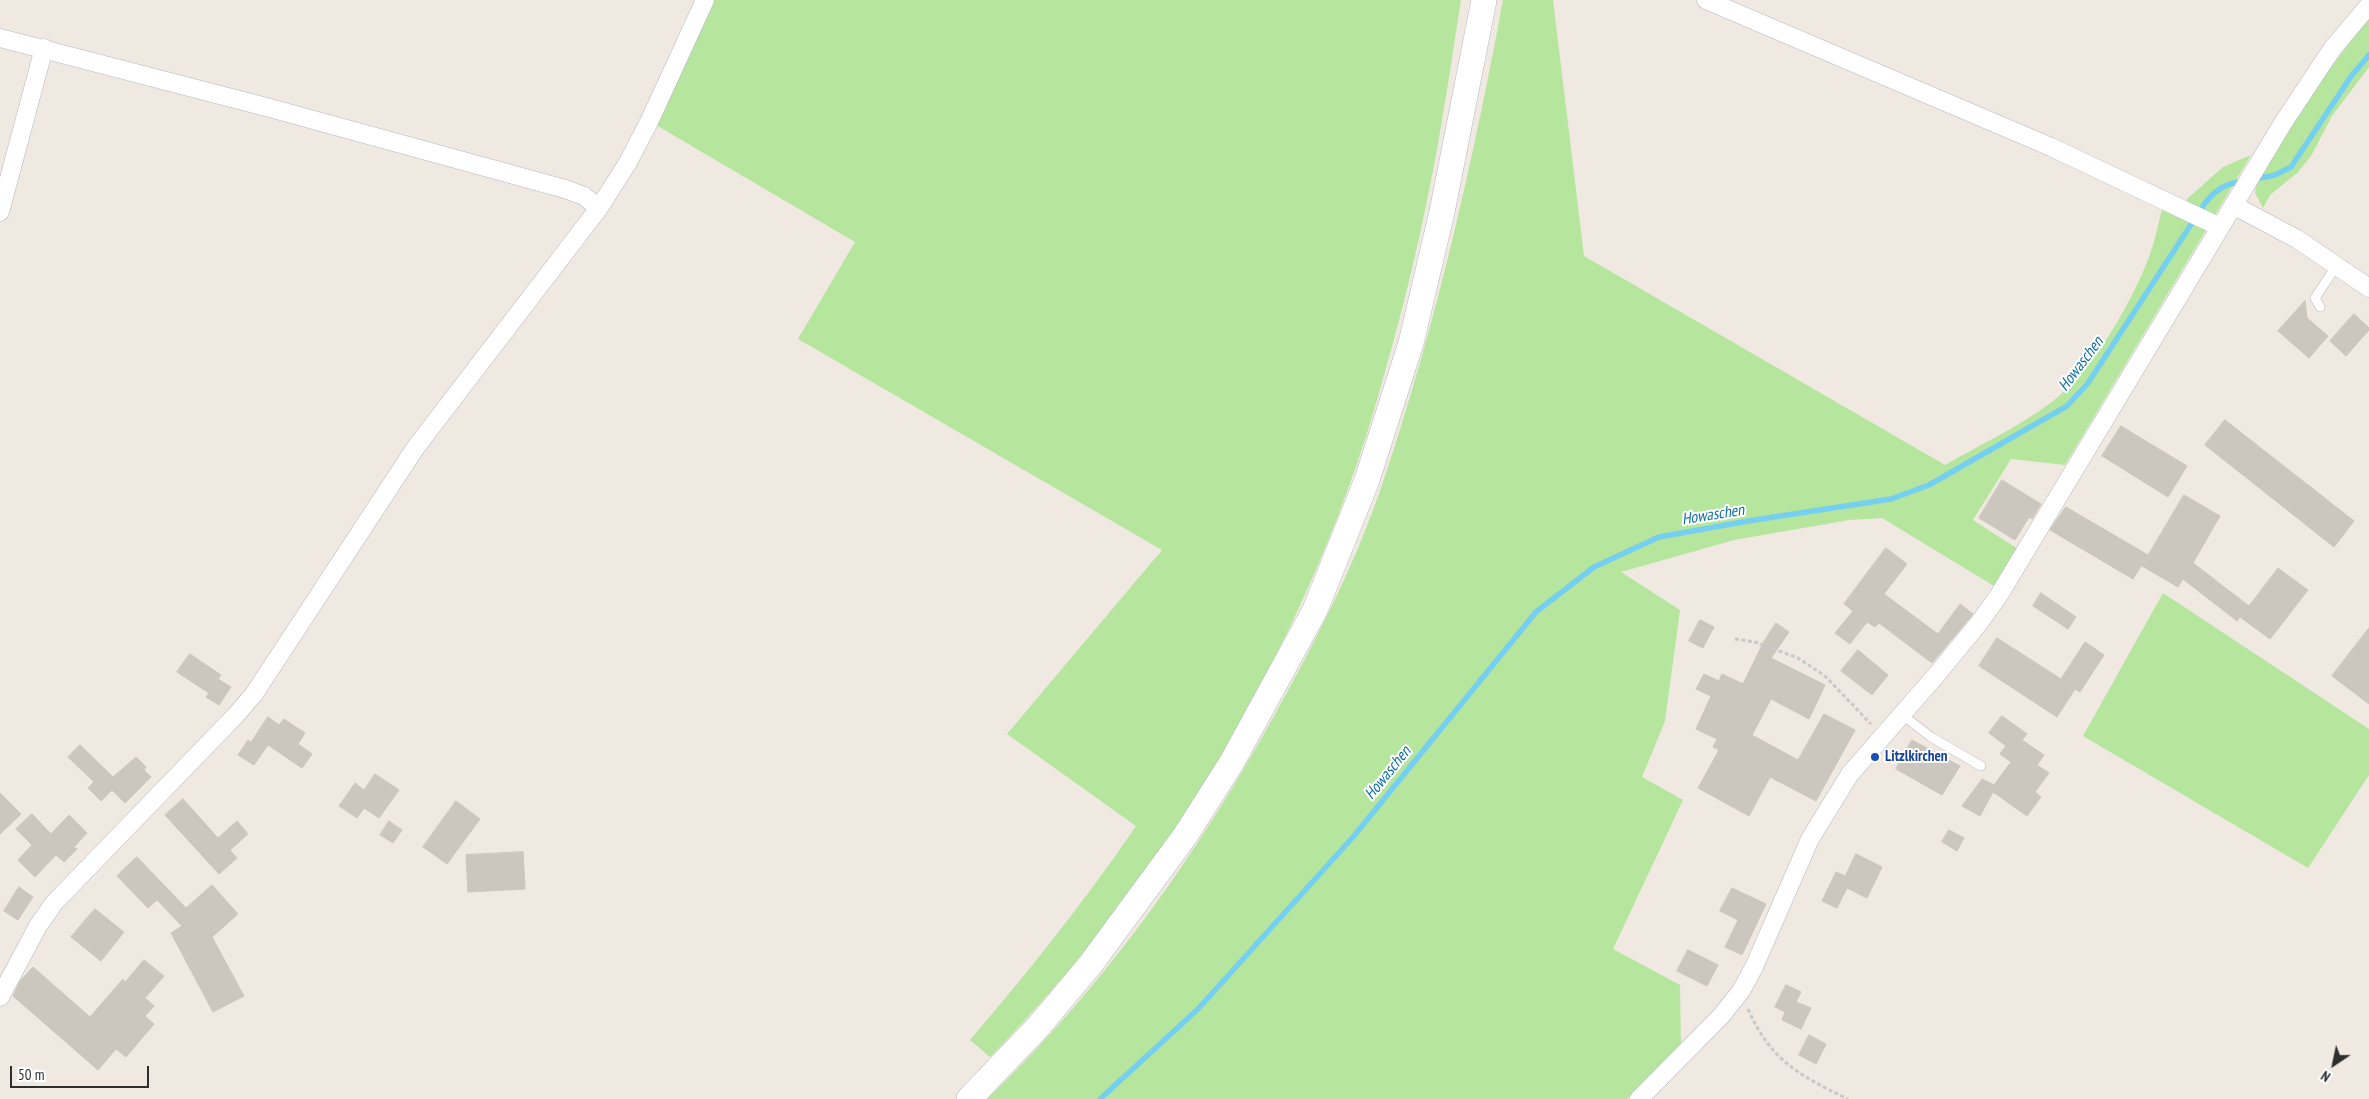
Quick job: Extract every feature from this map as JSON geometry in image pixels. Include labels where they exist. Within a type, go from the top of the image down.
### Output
[{"type":"street","points":[[0,997],[38,926],[54,902],[236,715],[254,694],[416,448],[599,208],[627,164],[649,122],[706,0]]},
{"type":"street","points":[[969,1099],[1038,1027],[1090,965],[1180,844],[1232,762],[1315,610],[1367,480],[1411,343],[1442,212],[1484,0]]},
{"type":"street","points":[[1706,0],[2051,147],[2215,224]]},
{"type":"street","points":[[1639,1099],[1721,1016],[1741,990],[1754,967],[1810,839],[1850,774],[1882,734],[1938,673],[1979,623],[1999,594],[2215,224],[2236,200],[2305,87],[2332,49],[2369,5]]},
{"type":"street","points":[[0,38],[44,48],[565,189],[584,196],[599,208]]},
{"type":"street","points":[[0,212],[44,48]]},
{"type":"street","points":[[2236,200],[2337,265],[2369,288]]},
{"type":"lane","points":[[2320,307],[2314,298],[2337,265]]},
{"type":"lane","points":[[1901,714],[1931,737],[1981,766]]},
{"type":"path","points":[[1736,639],[1755,642],[1798,658],[1825,676],[1845,700],[1882,734]]},
{"type":"path","points":[[1741,990],[1756,1027],[1781,1060],[1800,1074],[1848,1099]]},
{"type":"green space","points":[[713,0],[1461,0],[1435,158],[1420,234],[1403,305],[1377,400],[1348,490],[1312,579],[1270,666],[1223,752],[1171,834],[1115,913],[1054,988],[990,1057],[970,1040],[1056,935],[1136,826],[1007,734],[1162,550],[798,339],[855,242],[656,125]]},
{"type":"green space","points":[[1503,0],[1553,0],[1584,256],[1945,465],[2028,419],[2068,388],[2096,355],[2121,315],[2142,275],[2151,251],[2162,209],[2186,217],[2187,199],[2223,167],[2251,155],[2065,465],[2011,459],[1973,520],[2018,549],[1994,586],[1882,518],[1849,520],[1734,540],[1621,572],[1680,610],[1665,721],[1642,777],[1683,800],[1613,949],[1680,985],[1681,1049],[1627,1099],[987,1099],[1072,1010],[1148,914],[1217,813],[1249,761],[1323,625],[1373,511],[1420,363],[1466,182]]},
{"type":"green space","points":[[2369,17],[2369,67],[2332,116],[2311,156],[2298,172],[2270,195],[2263,208],[2255,193],[2257,183],[2314,90]]},
{"type":"green space","points":[[2163,593],[2369,729],[2369,775],[2308,868],[2083,736]]},
{"type":"building","points":[[2305,301],[2307,318],[2328,336],[2309,358],[2278,331]]},
{"type":"building","points":[[2354,314],[2369,330],[2346,356],[2330,341]]},
{"type":"building","points":[[2225,420],[2354,521],[2334,547],[2205,445]]},
{"type":"building","points":[[2121,426],[2187,466],[2168,497],[2102,456]]},
{"type":"building","points":[[2002,480],[2041,504],[2032,519],[2029,517],[2015,540],[1979,518]]},
{"type":"building","points":[[2184,495],[2220,516],[2193,563],[2249,606],[2278,568],[2308,590],[2270,639],[2240,617],[2237,621],[2183,579],[2178,587],[2142,566]]},
{"type":"building","points":[[2066,507],[2148,555],[2133,579],[2050,530]]},
{"type":"building","points":[[1886,548],[1907,564],[1884,594],[1938,634],[1960,604],[1973,614],[1932,663],[1879,623],[1875,627],[1867,622],[1850,644],[1835,633],[1853,611],[1844,604]]},
{"type":"building","points":[[2041,593],[2076,617],[2068,629],[2033,606]]},
{"type":"building","points":[[1700,620],[1714,627],[1703,648],[1689,641]]},
{"type":"building","points":[[1776,623],[1789,632],[1771,658],[1825,685],[1809,719],[1771,699],[1752,735],[1798,760],[1824,714],[1855,730],[1816,801],[1770,777],[1749,816],[1698,788],[1719,750],[1713,747],[1717,739],[1696,729],[1711,696],[1696,689],[1704,674],[1719,681],[1722,674],[1743,684],[1763,643]]},
{"type":"building","points":[[2369,628],[2369,704],[2332,676]]},
{"type":"building","points":[[1997,638],[2061,679],[2085,642],[2104,655],[2080,692],[2075,689],[2057,717],[1979,666]]},
{"type":"building","points":[[1858,650],[1888,675],[1872,695],[1841,671]]},
{"type":"building","points":[[190,654],[221,675],[218,679],[231,687],[219,705],[206,697],[209,693],[177,672]]},
{"type":"building","points":[[2002,716],[2027,734],[2022,740],[2044,755],[2037,765],[2049,773],[2035,792],[2041,797],[2027,816],[1993,792],[1980,816],[1962,806],[1982,779],[1994,785],[2011,762],[2000,754],[2006,746],[1989,733]]},
{"type":"building","points":[[268,717],[279,725],[284,719],[305,733],[298,744],[312,754],[302,768],[268,745],[254,765],[238,755],[248,740],[251,742]]},
{"type":"building","points":[[1912,740],[1960,766],[1942,795],[1896,769]]},
{"type":"building","points":[[80,745],[113,777],[136,757],[146,767],[144,770],[151,777],[125,803],[112,790],[101,801],[88,788],[94,782],[68,757]]},
{"type":"building","points":[[375,774],[399,790],[379,818],[364,808],[357,818],[339,806],[355,783],[364,790]]},
{"type":"building","points":[[0,793],[21,814],[0,834]]},
{"type":"building","points":[[183,799],[218,838],[237,821],[248,834],[230,850],[237,858],[219,874],[165,815]]},
{"type":"building","points":[[456,801],[480,819],[447,864],[423,847]]},
{"type":"building","points":[[32,814],[51,834],[69,815],[87,833],[74,847],[77,849],[64,862],[56,855],[35,877],[18,860],[32,845],[16,829]]},
{"type":"building","points":[[389,821],[402,830],[393,843],[380,835]]},
{"type":"building","points":[[1949,830],[1964,838],[1957,851],[1942,842]]},
{"type":"building","points":[[523,852],[525,889],[468,892],[466,855]]},
{"type":"building","points":[[1856,854],[1882,867],[1867,898],[1847,888],[1837,908],[1822,901],[1836,872],[1845,876]]},
{"type":"building","points":[[137,857],[186,908],[212,885],[238,914],[212,937],[244,996],[213,1012],[171,933],[182,926],[157,900],[148,908],[117,876]]},
{"type":"building","points":[[19,887],[33,897],[18,920],[4,911]]},
{"type":"building","points":[[1732,888],[1766,904],[1742,955],[1725,947],[1738,920],[1720,911]]},
{"type":"building","points":[[95,909],[124,932],[101,961],[71,937]]},
{"type":"building","points":[[1688,950],[1718,965],[1707,986],[1677,971]]},
{"type":"building","points":[[144,960],[164,976],[145,998],[154,1006],[145,1016],[154,1024],[126,1057],[116,1049],[98,1070],[13,996],[20,981],[33,967],[90,1017],[123,979],[125,982]]},
{"type":"building","points":[[1786,985],[1801,992],[1796,1002],[1811,1008],[1801,1029],[1782,1020],[1785,1012],[1775,1007]]},
{"type":"building","points":[[1809,1035],[1826,1044],[1816,1064],[1799,1055]]},
{"type":"waterway","name":"Howaschen","points":[[2255,179],[2275,175],[2291,167],[2352,75],[2369,55]]},
{"type":"waterway","name":"Howaschen","points":[[1100,1099],[1198,1009],[1353,837],[1536,612],[1594,567],[1659,537],[1891,499],[1929,485],[2067,406],[2088,383],[2205,203],[2222,188],[2243,181]]},
{"type":"place","name":"Litzlkirchen","points":[[1875,757]]}]
